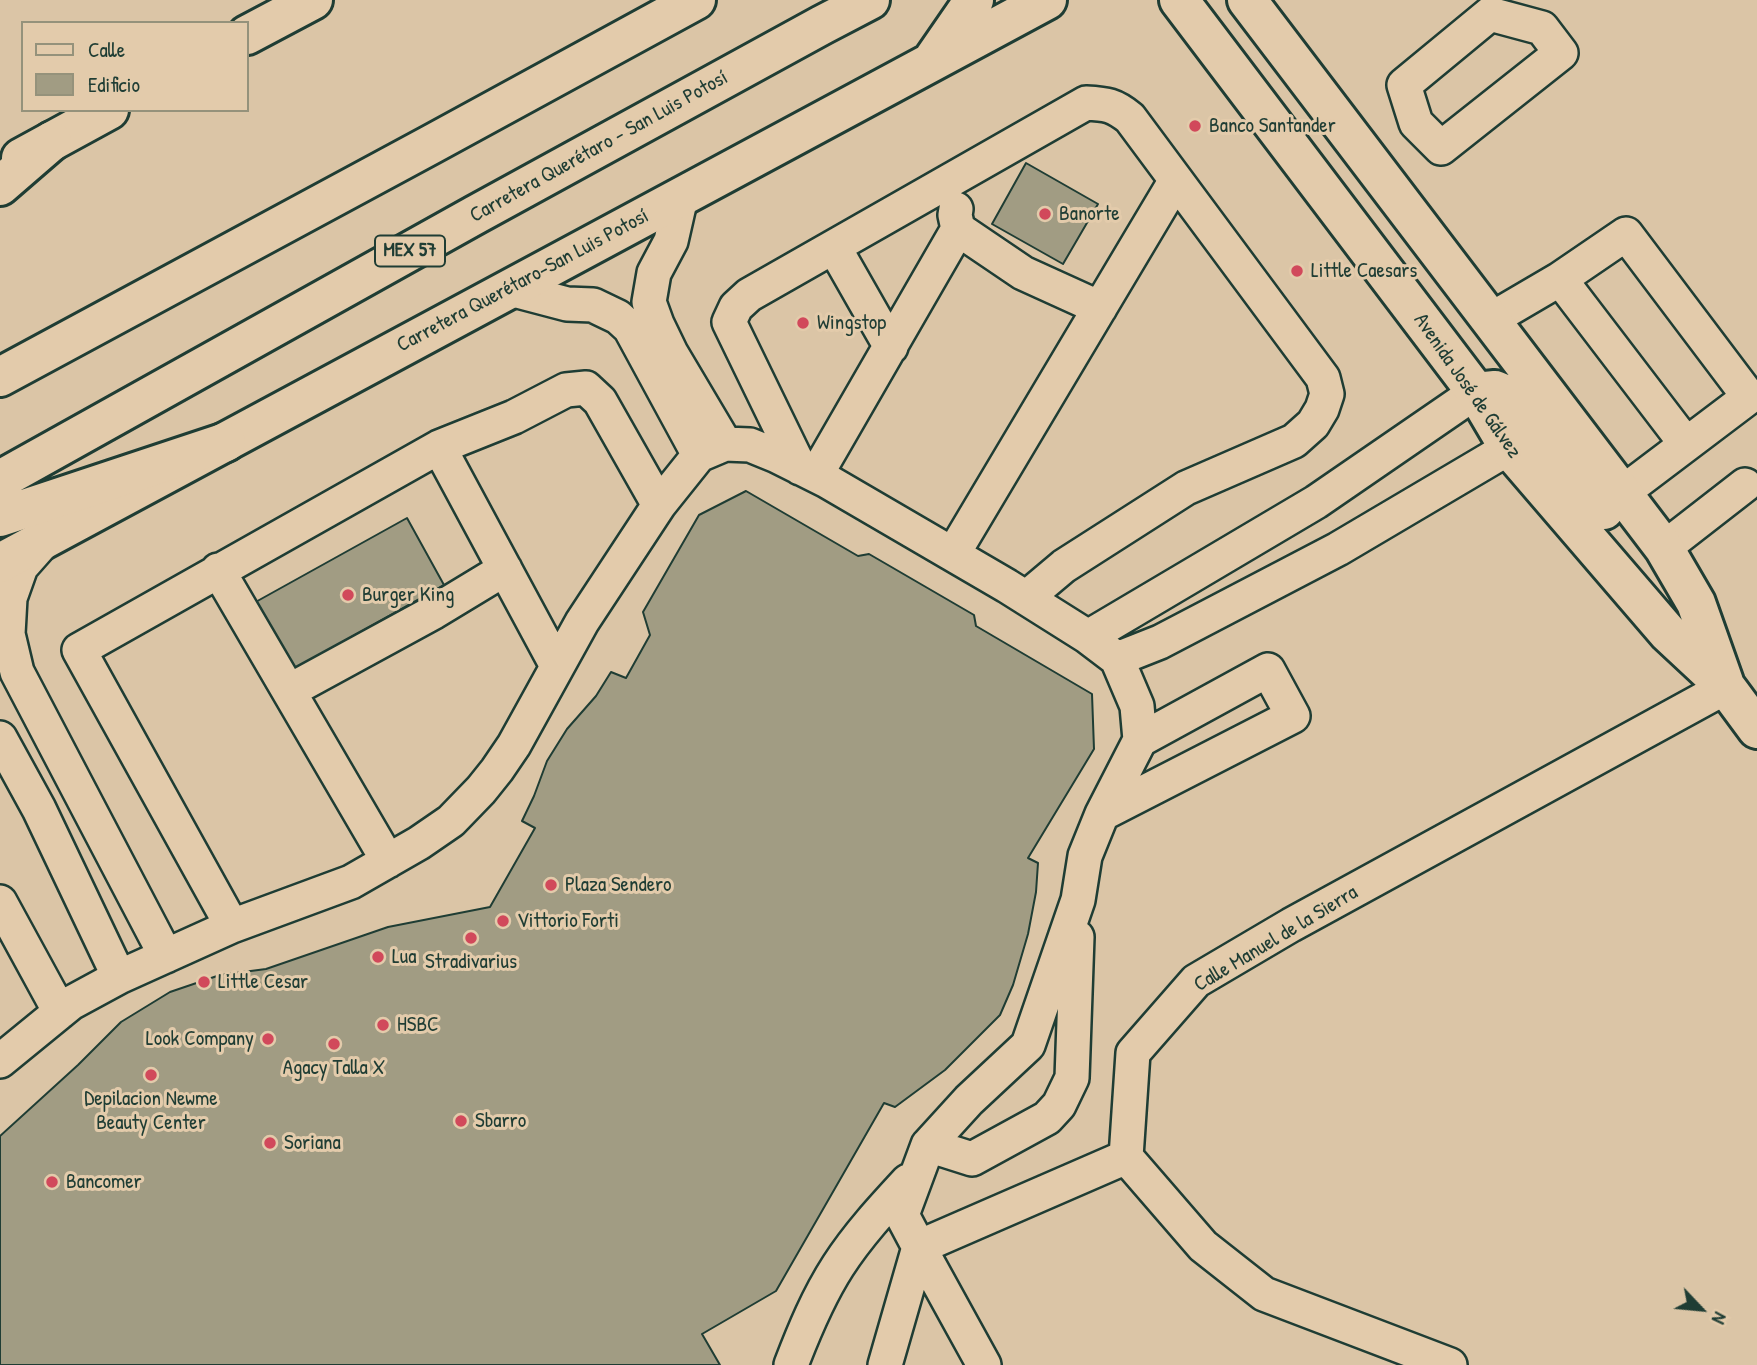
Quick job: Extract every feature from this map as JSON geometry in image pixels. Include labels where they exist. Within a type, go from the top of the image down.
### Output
[{"type":"main road","points":[[259,22],[313,0]]},
{"type":"main road","points":[[0,377],[696,0]]},
{"type":"main road","name":"Carretera Querétaro - San Luis Potosí","points":[[0,480],[821,24],[870,0]]},
{"type":"main road","points":[[931,63],[974,0]]},
{"type":"main road","name":"Carretera Querétaro-San Luis Potosí","points":[[0,563],[1046,0]]},
{"type":"main road","name":"Avenida José de Gálvez","points":[[1179,0],[1476,392],[1509,448],[1668,633],[1726,687],[1757,729]]},
{"type":"main road","name":"Avenida José de Gálvez","points":[[1247,0],[1664,548],[1696,603],[1726,687]]},
{"type":"main road","points":[[0,169],[104,112]]},
{"type":"main road","points":[[0,186],[52,141]]},
{"type":"main road","points":[[1476,392],[1495,390],[1507,395],[1646,559],[1696,603]]},
{"type":"main road","points":[[0,517],[226,442]]},
{"type":"street","points":[[1485,7],[1542,28],[1560,53],[1441,148],[1416,123],[1404,85],[1485,7]]},
{"type":"street","points":[[808,472],[729,322],[736,307],[749,295],[1086,103],[1117,107],[1130,118],[1323,378],[1327,394],[1313,424],[1294,441],[1186,488],[1064,566],[1026,598]]},
{"type":"street","points":[[808,472],[891,347],[958,229],[956,205],[967,171]]},
{"type":"street","points":[[953,554],[1176,180]]},
{"type":"street","points":[[681,197],[671,241],[654,273],[649,302],[712,450]]},
{"type":"street","points":[[958,229],[1023,273],[1100,308]]},
{"type":"street","points":[[1490,320],[1560,279],[1626,234],[1749,397],[1622,493]]},
{"type":"street","points":[[834,247],[891,347]]},
{"type":"street","points":[[1560,279],[1686,444]]},
{"type":"street","points":[[510,289],[567,304],[593,304],[618,317],[630,328],[712,450]]},
{"type":"street","points":[[232,926],[79,650],[439,447],[514,417],[566,390],[586,388],[600,401],[659,505]]},
{"type":"street","points":[[1088,637],[1316,502],[1476,392]]},
{"type":"street","points":[[0,1061],[71,1003],[120,977],[232,926],[351,882],[419,844],[451,821],[481,790],[514,745],[582,622],[659,505],[712,450],[750,445],[808,472],[953,554],[1088,637],[1117,659],[1137,706],[1140,740],[1102,814],[1085,856],[1078,900],[1072,1078],[1059,1105],[1047,1118],[972,1159],[924,1157]]},
{"type":"street","points":[[439,447],[557,666]]},
{"type":"street","points":[[1117,659],[1160,642],[1338,549],[1509,448]]},
{"type":"street","points":[[1664,548],[1745,485]]},
{"type":"street","points":[[46,539],[21,567],[10,598],[8,634],[17,672],[166,956]]},
{"type":"street","points":[[289,691],[434,612],[505,569]]},
{"type":"street","points":[[218,570],[388,861]]},
{"type":"street","points":[[1102,814],[1293,716],[1268,670],[1140,740]]},
{"type":"street","name":"Calle Manuel de la Sierra","points":[[1126,1157],[1133,1053],[1196,981],[1291,925],[1726,687]]},
{"type":"street","points":[[0,738],[39,809],[120,977]]},
{"type":"street","points":[[791,1365],[811,1315],[838,1266],[969,1100],[1028,1045],[1078,900]]},
{"type":"street","points":[[0,902],[61,1012]]},
{"type":"street","points":[[924,1157],[902,1215],[984,1365]]},
{"type":"street","points":[[919,1247],[1126,1157],[1203,1246],[1264,1294],[1450,1365]]},
{"type":"street","points":[[886,1365],[919,1247]]},
{"type":"building","name":"Banorte","points":[[1026,163],[1098,204],[1063,264],[992,224]]},
{"type":"building","points":[[746,491],[858,556],[869,554],[974,615],[976,626],[1092,694],[1094,749],[1028,858],[1038,863],[1036,892],[1028,934],[1013,985],[1000,1015],[945,1070],[895,1107],[884,1103],[776,1291],[702,1334],[720,1365],[0,1365],[0,1136],[121,1022],[170,992],[220,975],[266,969],[388,927],[490,907],[535,828],[522,821],[547,761],[567,729],[596,696],[611,672],[626,678],[650,635],[643,612],[699,515]]},
{"type":"building","name":"Burger King","points":[[407,518],[444,585],[289,672],[252,604]]},
{"type":"place","name":"Banco Santander","points":[[1195,126]]},
{"type":"place","name":"Banorte","points":[[1045,214]]},
{"type":"place","name":"Little Caesars","points":[[1297,271]]},
{"type":"place","name":"Wingstop","points":[[803,323]]},
{"type":"place","name":"Burger King","points":[[348,595]]},
{"type":"place","name":"Plaza Sendero","points":[[551,885]]},
{"type":"place","name":"Vittorio Forti","points":[[503,921]]},
{"type":"place","name":"Stradivarius","points":[[471,938]]},
{"type":"place","name":"Lua","points":[[378,957]]},
{"type":"place","name":"Little Cesar","points":[[204,982]]},
{"type":"place","name":"HSBC","points":[[383,1025]]},
{"type":"place","name":"Look Company","points":[[268,1039]]},
{"type":"place","name":"Agacy Talla X","points":[[334,1044]]},
{"type":"place","name":"Depilacion Newme Beauty Center","points":[[151,1075]]},
{"type":"place","name":"Sbarro","points":[[461,1121]]},
{"type":"place","name":"Soriana","points":[[270,1143]]},
{"type":"place","name":"Bancomer","points":[[52,1182]]}]
